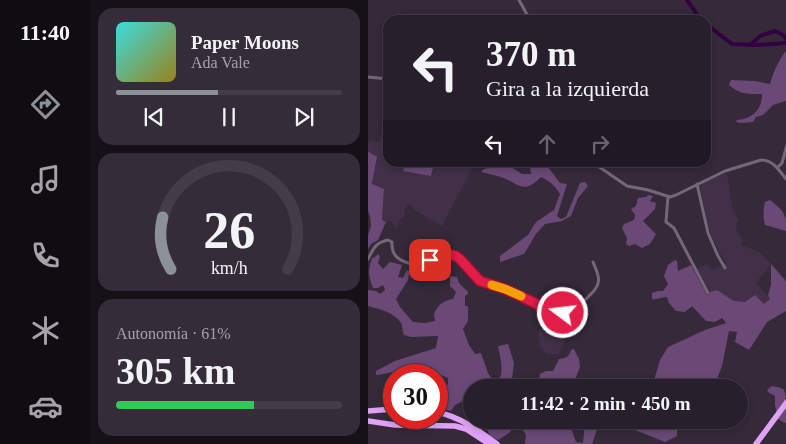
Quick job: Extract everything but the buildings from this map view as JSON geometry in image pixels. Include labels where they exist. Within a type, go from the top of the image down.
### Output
[{"type":"highway","points":[[756,444],[786,402]]},
{"type":"highway","points":[[369,411],[383,410]]},
{"type":"highway","points":[[448,415],[466,423],[498,444]]},
{"type":"highway","points":[[371,422],[400,426],[455,426],[466,429],[488,444]]},
{"type":"street","points":[[519,0],[527,15]]},
{"type":"street","points":[[368,77],[383,78]]},
{"type":"street","points":[[777,168],[782,163],[786,145]]},
{"type":"street","points":[[599,167],[627,186],[668,196],[676,195],[725,171],[761,160],[770,162],[786,180]]},
{"type":"street","points":[[697,184],[708,233],[725,268]]},
{"type":"street","points":[[668,196],[666,220],[674,228],[708,293]]},
{"type":"street","points":[[368,259],[378,244],[388,240],[392,242],[393,254],[414,265],[452,254],[460,259],[480,281],[505,289],[553,313],[568,312],[593,292],[600,277],[593,262]]},
{"type":"shaded area","points":[[786,51],[786,101],[773,105],[763,115],[756,117],[753,122],[736,122],[755,113],[762,100],[762,94],[749,94],[737,91],[729,85],[731,80],[770,84],[776,66]]},
{"type":"shaded area","points":[[383,128],[383,167],[473,167],[442,226],[407,204],[405,216],[400,220],[396,229],[391,221],[382,221],[384,189],[372,185],[377,156],[368,151],[368,143],[371,140],[379,142]]},
{"type":"shaded area","points":[[368,151],[377,156],[372,184],[384,189],[382,220],[386,222],[378,240],[371,244],[368,249],[368,235],[371,226],[368,211]]},
{"type":"shaded area","points":[[404,167],[433,167],[431,176],[403,171]]},
{"type":"shaded area","points":[[511,167],[522,174],[531,174],[530,167],[548,167],[560,183],[567,184],[557,216],[561,219],[566,217],[580,183],[585,182],[588,186],[578,198],[571,216],[562,221],[545,224],[536,234],[524,254],[500,262],[500,256],[528,235],[536,222],[554,210],[560,194],[552,184],[541,177],[530,186],[525,187],[501,177],[481,172],[489,168]]},
{"type":"shaded area","points":[[727,173],[732,208],[739,221],[736,224],[737,232],[743,241],[741,245],[760,252],[771,264],[756,283],[770,299],[764,305],[734,301],[717,290],[710,292],[697,269],[707,264],[712,270],[726,263],[708,227],[700,187],[701,183]]},
{"type":"shaded area","points":[[648,195],[653,196],[650,201],[656,203],[655,209],[643,221],[656,234],[650,244],[642,248],[635,244],[629,246],[626,244],[627,238],[622,228],[624,224],[634,220],[635,215],[631,209],[636,206],[638,198]]},
{"type":"shaded area","points":[[770,200],[785,216],[786,231],[765,225],[764,205],[765,202]]},
{"type":"shaded area","points":[[378,254],[380,257],[378,263],[383,269],[390,262],[402,265],[398,277],[403,278],[407,270],[410,271],[408,280],[396,299],[400,307],[413,322],[425,323],[435,321],[434,314],[437,308],[443,302],[453,299],[456,292],[450,286],[450,276],[457,277],[459,283],[468,292],[465,296],[465,306],[468,306],[468,321],[463,329],[469,345],[475,354],[481,353],[488,373],[493,379],[463,379],[463,401],[455,405],[451,411],[448,410],[448,364],[389,364],[436,348],[438,336],[411,337],[404,335],[402,324],[398,319],[386,311],[368,306],[368,290],[376,291],[380,294],[385,290],[383,285],[373,288],[369,276],[372,258]]},
{"type":"shaded area","points":[[675,260],[677,261],[678,271],[691,265],[707,295],[717,290],[734,301],[745,302],[755,295],[764,304],[770,299],[768,296],[771,284],[771,264],[786,281],[786,311],[767,322],[749,350],[735,342],[737,332],[729,331],[722,366],[717,379],[654,379],[660,360],[668,347],[705,330],[726,323],[722,318],[715,322],[706,321],[692,306],[685,312],[676,311],[669,303],[667,297],[652,299],[652,293],[663,291],[668,284],[664,276],[668,265]]},
{"type":"shaded area","points":[[574,310],[576,317],[565,325],[565,341],[559,354],[546,354],[541,347],[538,333],[548,320],[545,315],[563,315]]},
{"type":"shaded area","points":[[508,344],[514,363],[512,379],[500,379],[502,369],[498,346]]},
{"type":"shaded area","points":[[574,349],[579,359],[580,367],[576,379],[539,379],[540,374],[546,371],[553,371],[559,359],[567,357],[571,350]]},
{"type":"shaded area","points":[[383,367],[383,374],[376,375],[376,371]]},
{"type":"shaded area","points":[[772,386],[784,390],[786,423],[778,419],[775,396],[767,390]]},
{"type":"shaded area","points":[[487,429],[512,429],[498,440],[490,436]]},
{"type":"shaded area","points":[[522,429],[571,429],[576,442],[583,443],[584,429],[597,429],[592,444],[525,444],[526,435]]},
{"type":"shaded area","points":[[677,429],[677,436],[665,442],[635,430]]},
{"type":"waterway","points":[[687,0],[698,15]]},
{"type":"waterway","points":[[711,28],[732,44],[787,43]]},
{"type":"waterway","points":[[750,45],[760,36],[775,31],[787,39]]},
{"type":"slow traffic","points":[[492,285],[521,296]]},
{"type":"route","points":[[430,260],[452,254],[460,259],[480,281],[505,289],[535,303],[548,312],[563,313]]}]
